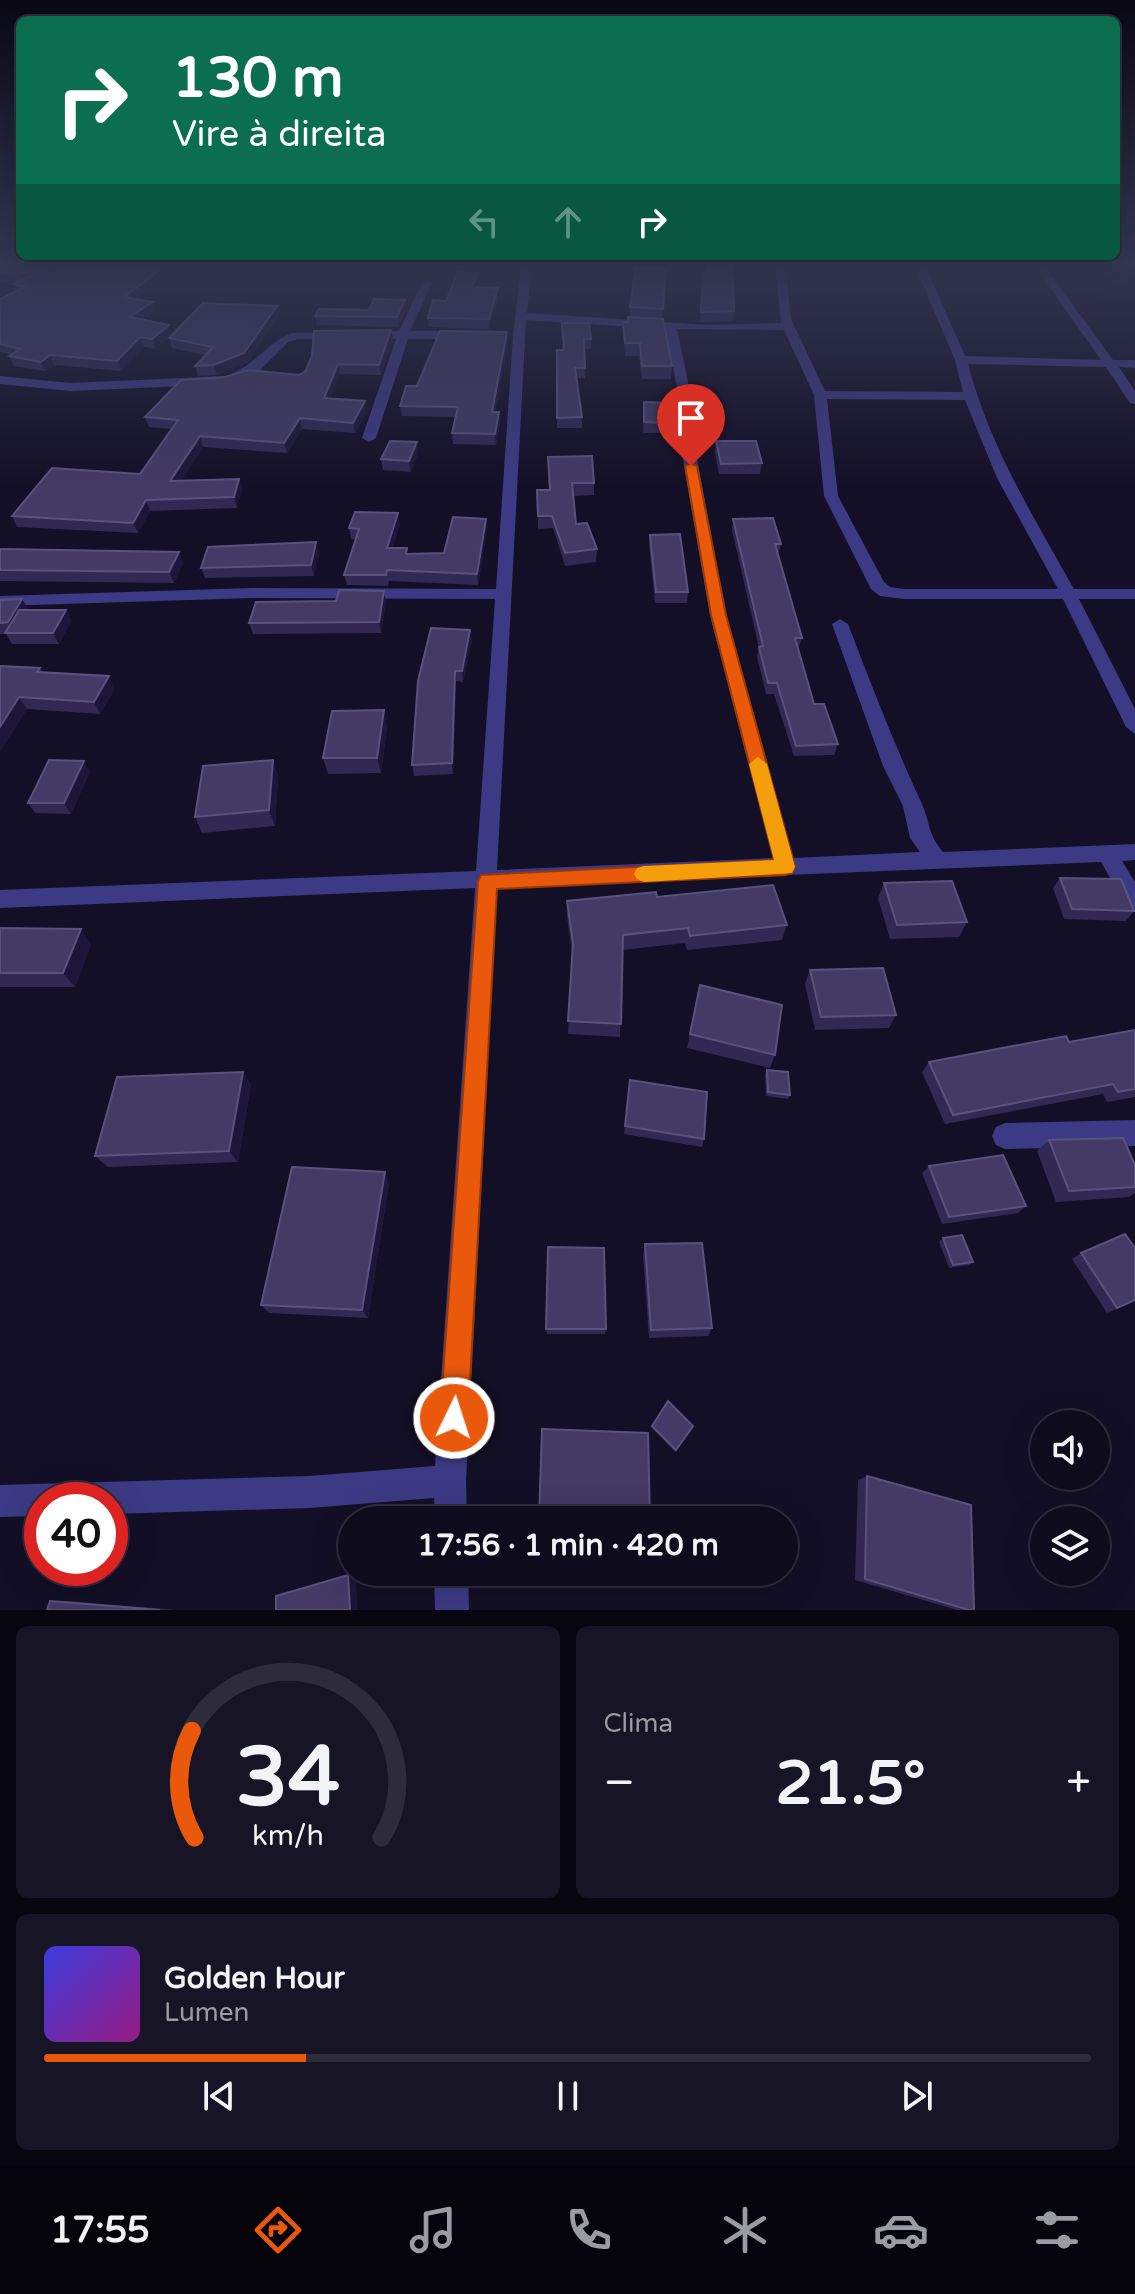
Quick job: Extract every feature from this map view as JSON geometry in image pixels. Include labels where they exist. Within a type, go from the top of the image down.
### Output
[{"type":"street","points":[[0,380],[70,387],[217,382],[241,377],[252,371],[284,340],[293,336]]},
{"type":"street","points":[[369,438],[403,336]]},
{"type":"street","points":[[451,1506],[504,594],[515,336]]},
{"type":"street","points":[[672,336],[686,401],[687,442],[718,615],[786,867]]},
{"type":"street","points":[[792,336],[820,395],[831,496],[877,585],[886,592],[1135,594]]},
{"type":"street","points":[[951,336],[961,360],[970,396],[1004,478],[1068,593],[1135,727]]},
{"type":"street","points":[[1088,336],[1135,400]]},
{"type":"street","points":[[961,360],[1135,364]]},
{"type":"street","points":[[820,395],[970,396]]},
{"type":"street","points":[[0,601],[252,593],[504,594]]},
{"type":"street","points":[[840,624],[893,766],[913,806],[920,838],[938,860]]},
{"type":"street","points":[[0,899],[1135,852]]},
{"type":"street","points":[[1107,853],[1135,902]]},
{"type":"street","points":[[1005,1136],[1135,1133]]},
{"type":"street","points":[[128,1498],[309,1492],[450,1481]]},
{"type":"street","points":[[0,1501],[24,1500]]},
{"type":"street","points":[[451,1586],[452,1610]]},
{"type":"building","points":[[0,336],[155,336],[152,339],[140,337],[117,361],[50,355],[41,362],[9,356],[20,349],[0,344]]},
{"type":"building","points":[[256,336],[244,353],[214,365],[195,366],[213,347],[169,338]]},
{"type":"building","points":[[314,336],[389,336],[379,365],[338,364],[324,398],[365,401],[353,423],[300,418],[284,443],[200,436],[170,481],[239,479],[234,497],[146,500],[133,523],[12,516],[52,468],[140,474],[178,420],[145,417],[181,380],[225,377],[249,370],[299,375],[305,372],[312,356]]},
{"type":"building","points":[[438,336],[506,336],[492,412],[499,412],[495,434],[452,433],[458,407],[400,406],[406,386],[417,386]]},
{"type":"building","points":[[563,336],[591,336],[591,339],[584,339],[585,368],[575,368],[582,417],[557,418],[557,350],[564,350]]},
{"type":"building","points":[[624,336],[666,336],[672,366],[642,366],[640,343],[625,343]]},
{"type":"building","points":[[644,402],[670,403],[671,423],[644,422]]},
{"type":"building","points":[[390,441],[417,442],[409,461],[381,459]]},
{"type":"building","points":[[716,441],[756,441],[762,463],[721,464]]},
{"type":"building","points":[[592,456],[594,483],[572,483],[576,524],[587,523],[597,549],[565,553],[552,516],[538,516],[537,490],[550,490],[548,457]]},
{"type":"building","points":[[355,512],[398,513],[387,548],[407,548],[406,554],[444,553],[453,517],[486,519],[477,574],[387,570],[386,575],[344,575],[359,529],[349,528]]},
{"type":"building","points":[[773,518],[781,544],[775,544],[802,638],[795,638],[814,704],[824,704],[838,744],[796,746],[777,683],[768,683],[759,647],[763,646],[733,519]]},
{"type":"building","points":[[680,534],[688,592],[656,592],[650,535]]},
{"type":"building","points":[[316,542],[311,565],[201,568],[208,547]]},
{"type":"building","points":[[0,549],[179,552],[169,572],[0,570]]},
{"type":"building","points":[[339,590],[384,591],[379,622],[249,623],[256,602],[336,601]]},
{"type":"building","points":[[22,599],[8,622],[0,623],[0,600]]},
{"type":"building","points":[[19,610],[66,610],[53,633],[5,633]]},
{"type":"building","points":[[431,628],[470,630],[462,671],[455,671],[452,763],[412,765],[418,681]]},
{"type":"building","points":[[0,666],[40,668],[37,672],[109,676],[94,702],[19,697],[0,727]]},
{"type":"building","points":[[384,710],[377,758],[323,758],[332,711]]},
{"type":"building","points":[[49,760],[84,761],[64,803],[28,803]]},
{"type":"building","points":[[273,760],[269,810],[195,817],[203,766]]},
{"type":"building","points":[[1060,878],[1121,879],[1134,911],[1072,909]]},
{"type":"building","points":[[952,881],[967,922],[897,925],[884,883]]},
{"type":"building","points":[[773,885],[787,925],[690,936],[688,928],[623,935],[621,1024],[568,1021],[573,943],[567,901],[656,892],[657,897]]},
{"type":"building","points":[[0,928],[81,929],[63,973],[0,973]]},
{"type":"building","points":[[883,968],[896,1015],[821,1017],[810,970]]},
{"type":"building","points":[[700,985],[782,1005],[775,1055],[690,1034]]},
{"type":"building","points":[[1135,1030],[1135,1089],[1118,1092],[1113,1084],[953,1115],[929,1062],[1066,1036],[1069,1042]]},
{"type":"building","points":[[767,1070],[788,1072],[790,1095],[768,1092]]},
{"type":"building","points":[[243,1072],[229,1151],[95,1156],[117,1077]]},
{"type":"building","points":[[630,1080],[707,1092],[704,1139],[625,1126]]},
{"type":"building","points":[[1123,1138],[1135,1165],[1135,1187],[1069,1191],[1049,1140]]},
{"type":"building","points":[[1003,1155],[1026,1206],[949,1217],[929,1166]]},
{"type":"building","points":[[292,1167],[385,1172],[362,1310],[261,1305]]},
{"type":"building","points":[[1125,1234],[1135,1248],[1135,1300],[1117,1308],[1081,1253]]},
{"type":"building","points":[[962,1235],[973,1262],[953,1265],[943,1238]]},
{"type":"building","points":[[702,1243],[712,1328],[651,1330],[645,1244]]},
{"type":"building","points":[[548,1247],[604,1248],[606,1329],[546,1329]]},
{"type":"building","points":[[668,1401],[693,1426],[676,1450],[652,1426]]},
{"type":"building","points":[[542,1429],[648,1433],[650,1506],[539,1506]]},
{"type":"building","points":[[867,1476],[971,1505],[974,1610],[865,1579]]},
{"type":"building","points":[[338,1578],[338,1586],[349,1586],[350,1610],[276,1610],[276,1596]]},
{"type":"building","points":[[50,1601],[160,1610],[47,1610]]},
{"type":"slow traffic","points":[[644,874],[786,867],[758,764]]},
{"type":"route","points":[[454,1418],[488,881],[786,867],[718,615],[691,466]]}]
